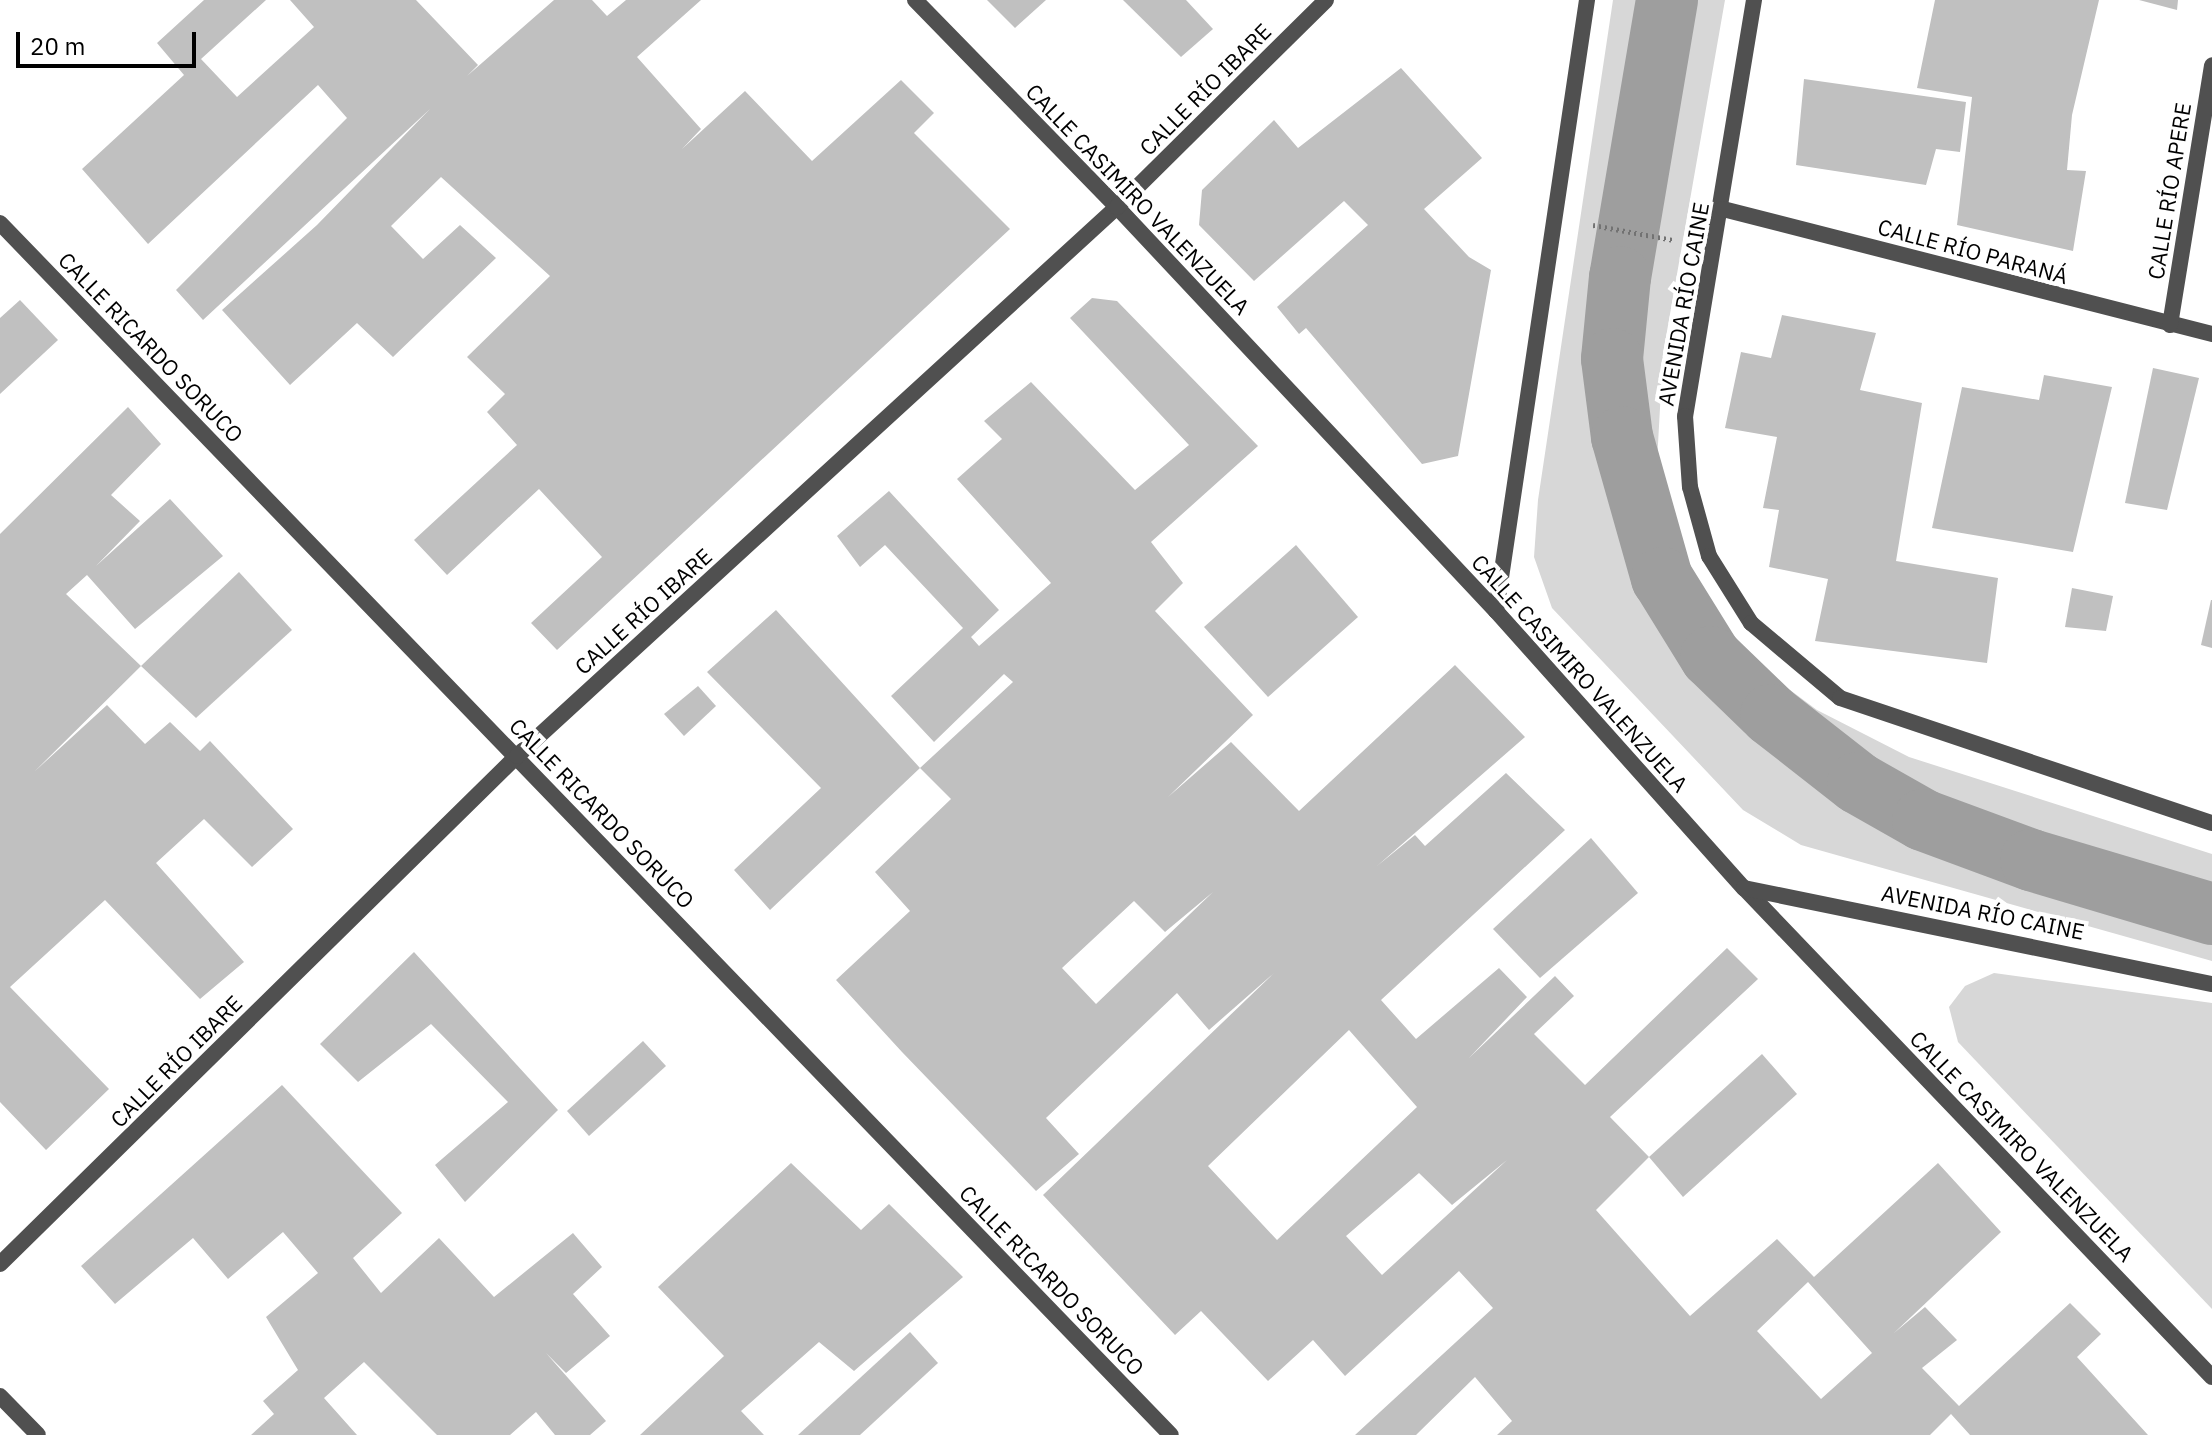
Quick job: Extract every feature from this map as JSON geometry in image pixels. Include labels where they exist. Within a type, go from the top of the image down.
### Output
[{"type":"street","name":"CALLE CASIMIRO VALENZUELA","points":[[915,0],[1117,207],[1496,611],[1744,888],[2212,1377]]},
{"type":"street","name":"CALLE RÍO IBARE","points":[[0,1264],[517,756],[1117,207],[1326,0]]},
{"type":"street","points":[[1496,611],[1587,0]]},
{"type":"street","name":"AVENIDA RÍO CAINE","points":[[1754,0],[1723,209],[1685,416],[1690,487],[1709,556],[1751,623],[1840,698],[2212,823]]},
{"type":"street","name":"CALLE RÍO APERE","points":[[2170,325],[2212,65]]},
{"type":"street","name":"CALLE RÍO PARANÁ","points":[[1723,209],[2212,334]]},
{"type":"street","name":"CALLE RICARDO SORUCO","points":[[0,223],[1171,1435]]},
{"type":"street","name":"AVENIDA RÍO CAINE","points":[[1744,888],[2212,984]]},
{"type":"street","points":[[0,1396],[38,1435]]},
{"type":"path","points":[[1603,227],[1655,237]]},
{"type":"shaded area","points":[[1613,0],[1725,0],[1663,354],[1657,462],[1673,533],[1710,605],[1759,667],[1817,710],[1909,757],[2212,854],[2212,961],[1801,845],[1743,810],[1552,608],[1534,557],[1538,500]]},
{"type":"shaded area","points":[[1994,973],[2212,1003],[2212,1309],[1958,1042],[1949,1007],[1965,986]]},
{"type":"building","points":[[204,0],[266,0],[201,59],[237,97],[314,27],[290,0],[416,0],[478,65],[467,76],[554,0],[592,0],[607,16],[626,0],[701,0],[637,57],[701,129],[682,149],[745,91],[812,161],[901,80],[934,113],[914,133],[1010,229],[557,650],[531,623],[602,557],[539,489],[447,575],[414,540],[517,445],[487,412],[505,394],[467,357],[550,276],[441,177],[391,226],[423,259],[460,225],[496,258],[393,357],[357,323],[290,385],[222,310],[317,225],[430,109],[203,320],[176,290],[347,118],[318,85],[148,244],[82,169],[184,75],[157,43]]},
{"type":"building","points":[[987,0],[1046,0],[1015,28]]},
{"type":"building","points":[[1123,0],[1186,0],[1213,29],[1181,57]]},
{"type":"building","points":[[1935,0],[2099,0],[2072,115],[2067,170],[2086,171],[2073,251],[1957,225],[1972,97],[1917,88]]},
{"type":"building","points":[[2139,0],[2178,0],[2177,10]]},
{"type":"building","points":[[1401,68],[1482,158],[1424,209],[1469,257],[1491,270],[1458,456],[1422,464],[1306,328],[1299,334],[1277,307],[1368,225],[1344,201],[1254,281],[1199,225],[1202,190],[1274,120],[1298,148]]},
{"type":"building","points":[[1804,79],[1966,102],[1960,152],[1936,149],[1926,185],[1796,165]]},
{"type":"building","points":[[1092,298],[1117,301],[1258,446],[1151,542],[1183,583],[1155,611],[1253,715],[1168,797],[1231,742],[1299,811],[1455,665],[1525,737],[1377,866],[1415,835],[1425,846],[1506,773],[1565,830],[1381,1000],[1416,1039],[1499,968],[1527,997],[1469,1058],[1555,976],[1574,996],[1534,1034],[1585,1085],[1727,948],[1758,979],[1610,1117],[1649,1157],[1596,1210],[1690,1316],[1777,1239],[1814,1277],[1938,1163],[2001,1232],[1894,1333],[1925,1307],[1957,1340],[1922,1368],[1959,1406],[2070,1303],[2101,1334],[2077,1357],[2148,1435],[1970,1435],[1951,1414],[1930,1435],[1497,1435],[1512,1421],[1475,1377],[1416,1435],[1355,1435],[1493,1308],[1459,1271],[1345,1376],[1313,1340],[1268,1381],[1201,1311],[1175,1335],[1043,1195],[1274,973],[1209,1030],[1177,993],[1046,1118],[1079,1154],[1036,1191],[836,980],[910,911],[875,872],[951,799],[920,768],[1013,682],[1004,674],[934,742],[891,696],[963,628],[885,545],[860,567],[837,536],[889,491],[999,610],[971,637],[979,646],[1051,583],[957,479],[1002,439],[984,421],[1031,382],[1135,490],[1189,445],[1070,318]],"holes":[[[1213,892],[1096,1004],[1062,968],[1134,901],[1165,932]],[[1349,1030],[1417,1107],[1277,1240],[1208,1166]],[[1507,1160],[1382,1275],[1346,1236],[1419,1173],[1452,1205]],[[1808,1282],[1872,1353],[1821,1399],[1757,1331]]]},
{"type":"building","points":[[20,300],[58,340],[0,394],[0,318]]},
{"type":"building","points":[[1782,315],[1876,333],[1860,390],[1922,403],[1896,561],[1998,578],[1987,663],[1815,641],[1828,579],[1769,567],[1779,510],[1763,508],[1777,437],[1725,428],[1741,352],[1771,358]]},
{"type":"building","points":[[2153,368],[2199,378],[2167,510],[2125,503]]},
{"type":"building","points":[[2044,375],[2112,387],[2073,552],[1932,528],[1962,387],[2039,400]]},
{"type":"building","points":[[128,407],[161,444],[111,495],[140,521],[96,566],[170,499],[223,556],[135,629],[87,575],[66,594],[141,666],[34,772],[107,705],[145,744],[170,722],[200,751],[210,741],[293,829],[252,867],[204,819],[156,863],[244,962],[200,999],[105,900],[10,987],[109,1089],[46,1150],[0,1102],[0,534]]},
{"type":"building","points":[[1296,545],[1358,617],[1268,697],[1204,627]]},
{"type":"building","points":[[239,572],[292,630],[196,718],[141,666]]},
{"type":"building","points":[[2072,588],[2113,596],[2106,631],[2065,627]]},
{"type":"building","points":[[2212,600],[2212,648],[2201,645]]},
{"type":"building","points":[[776,610],[920,768],[770,910],[734,870],[821,788],[707,672]]},
{"type":"building","points":[[698,686],[716,706],[684,736],[664,714]]},
{"type":"building","points":[[1591,838],[1638,893],[1540,978],[1493,929]]},
{"type":"building","points":[[414,952],[558,1110],[465,1202],[435,1165],[508,1102],[431,1024],[358,1082],[320,1044]]},
{"type":"building","points":[[643,1041],[666,1066],[589,1136],[567,1111]]},
{"type":"building","points":[[1762,1054],[1797,1094],[1683,1197],[1649,1157]]},
{"type":"building","points":[[282,1085],[402,1213],[353,1258],[381,1293],[439,1238],[494,1297],[573,1233],[602,1267],[573,1294],[610,1336],[566,1373],[546,1353],[606,1421],[590,1435],[555,1435],[536,1412],[510,1435],[437,1435],[364,1362],[324,1398],[357,1435],[251,1435],[274,1414],[263,1401],[298,1370],[266,1317],[318,1273],[283,1232],[228,1279],[193,1238],[115,1304],[81,1266]]},
{"type":"building","points":[[791,1163],[861,1230],[889,1204],[963,1277],[854,1371],[819,1342],[741,1411],[764,1435],[640,1435],[724,1356],[658,1287]]},
{"type":"building","points":[[910,1332],[938,1363],[860,1435],[798,1435]]},
{"type":"waterway","points":[[1667,0],[1620,277],[1612,359],[1622,437],[1662,578],[1711,657],[1771,715],[1858,783],[1923,820],[2031,860],[2212,914]]}]
